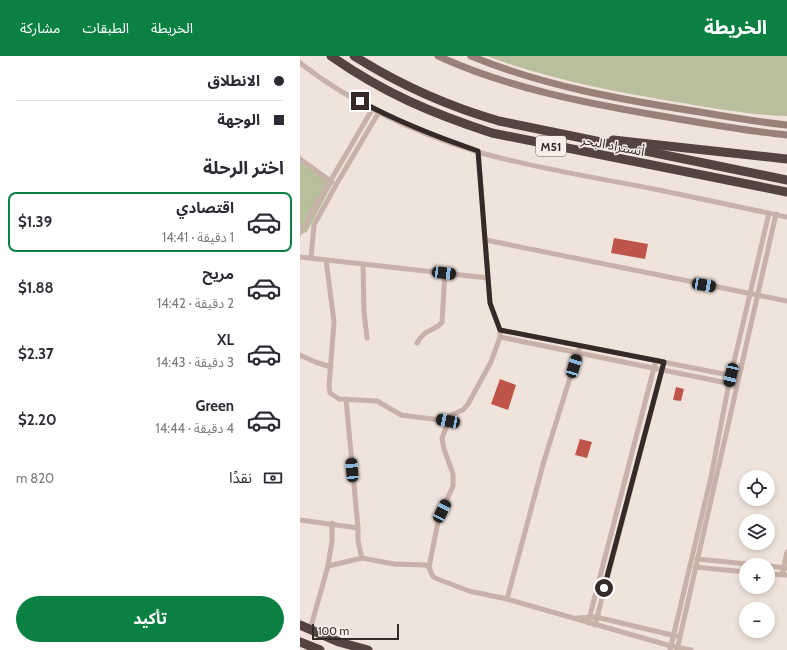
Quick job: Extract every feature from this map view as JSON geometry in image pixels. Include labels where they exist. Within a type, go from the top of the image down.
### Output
[{"type":"highway","name":"أتستراد البحر","points":[[331,56],[363,78],[396,96],[453,120],[492,133],[787,192]]},
{"type":"highway","name":"أتستراد البحر","points":[[354,56],[403,84],[458,109],[514,125],[787,180]]},
{"type":"highway","points":[[594,140],[644,142],[787,159]]},
{"type":"highway","points":[[300,625],[339,642],[368,650]]},
{"type":"highway","points":[[300,642],[320,650]]},
{"type":"street","points":[[438,56],[506,81],[584,102],[702,123],[787,135]]},
{"type":"street","points":[[471,56],[544,81],[591,92],[681,109],[787,125]]},
{"type":"street","points":[[300,63],[330,84],[379,112],[433,135],[478,151],[550,169],[787,216]]},
{"type":"street","points":[[300,233],[373,108]]},
{"type":"street","points":[[311,258],[314,225],[379,112]]},
{"type":"street","points":[[478,151],[490,303],[500,330],[500,337],[490,362],[468,404],[463,410],[451,415],[442,438],[453,474],[454,486],[440,517],[429,567],[432,576],[469,591],[506,599],[577,618],[588,623],[671,648],[691,650]]},
{"type":"street","points":[[300,159],[336,185]]},
{"type":"street","points":[[671,648],[711,477],[729,383],[769,213]]},
{"type":"street","points":[[678,649],[776,214]]},
{"type":"street","points":[[486,240],[787,301]]},
{"type":"street","points":[[300,257],[488,278]]},
{"type":"street","points":[[326,260],[334,322],[330,393],[338,399],[373,400],[401,415],[448,421]]},
{"type":"street","points":[[363,264],[364,312],[367,338]]},
{"type":"street","points":[[417,343],[424,333],[440,325],[442,322],[444,273]]},
{"type":"street","points":[[500,330],[739,376]]},
{"type":"street","points":[[500,337],[737,385]]},
{"type":"street","points":[[506,599],[544,461],[580,346]]},
{"type":"street","points":[[300,355],[315,362],[331,366]]},
{"type":"street","points":[[588,623],[656,360]]},
{"type":"street","points":[[595,625],[664,362]]},
{"type":"street","points":[[346,399],[358,541],[362,558]]},
{"type":"street","points":[[300,520],[332,523],[358,528]]},
{"type":"street","points":[[310,630],[328,566],[332,540],[332,523]]},
{"type":"street","points":[[784,575],[787,552]]},
{"type":"street","points":[[328,566],[362,558],[394,564],[421,564],[429,567]]},
{"type":"street","points":[[692,558],[739,563]]},
{"type":"street","points":[[690,566],[739,571]]},
{"type":"street","points":[[775,567],[785,568]]},
{"type":"street","points":[[577,618],[589,616],[596,617],[680,637]]},
{"type":"green space","points":[[487,56],[787,56],[787,116],[731,111],[604,89],[557,78]]},
{"type":"green space","points":[[302,159],[334,181],[307,232],[300,234],[300,162]]},
{"type":"building","points":[[614,238],[648,244],[645,259],[611,253]]},
{"type":"building","points":[[500,379],[516,385],[508,410],[491,404]]},
{"type":"building","points":[[676,387],[684,389],[681,401],[673,400]]},
{"type":"building","points":[[580,439],[592,442],[587,458],[575,455]]},
{"type":"route","points":[[360,101],[379,112],[433,135],[478,151],[490,303],[500,330],[664,362],[604,588]]}]
